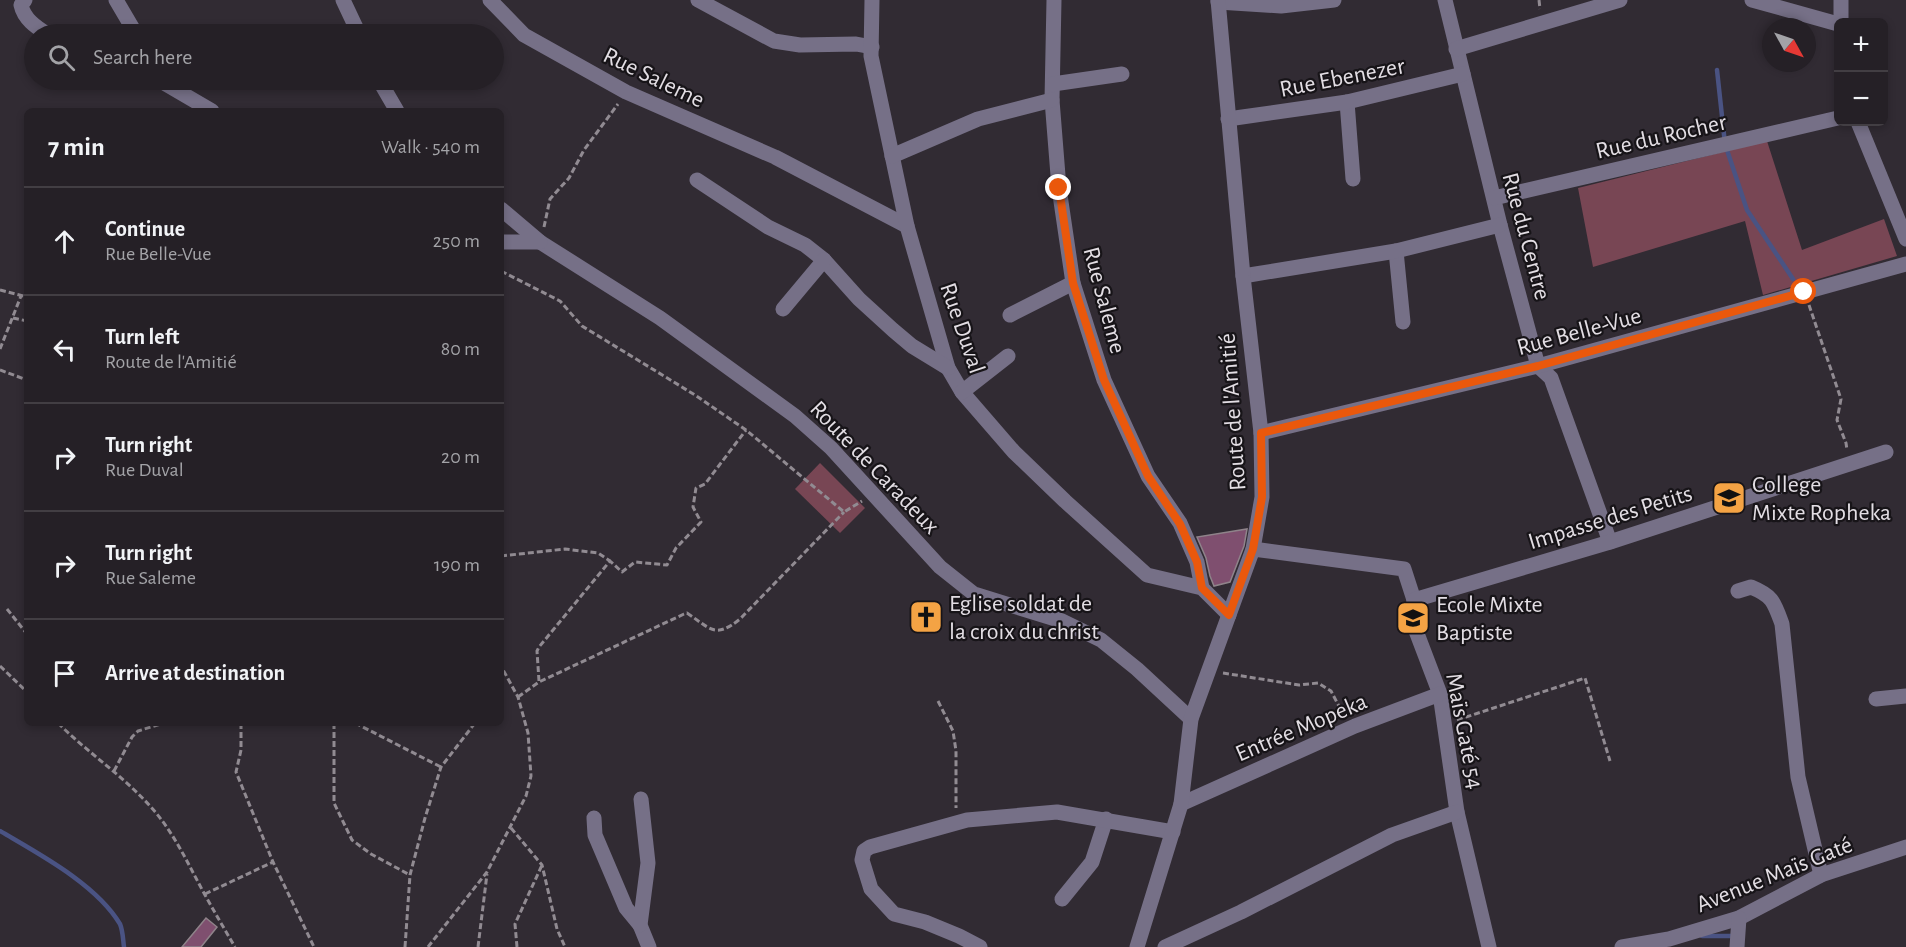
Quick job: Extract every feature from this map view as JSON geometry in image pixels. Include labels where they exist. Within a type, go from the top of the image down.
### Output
[{"type":"street","points":[[25,0],[21,5],[23,13],[32,24]]},
{"type":"street","points":[[116,0],[130,24]]},
{"type":"street","points":[[343,0],[354,24]]},
{"type":"street","name":"Rue Saleme","points":[[490,0],[524,34],[626,92],[775,156],[907,226]]},
{"type":"street","points":[[698,0],[774,41],[800,45],[856,44],[872,48]]},
{"type":"street","name":"Rue Duval","points":[[872,0],[871,56],[907,226],[948,368],[962,392],[1014,452],[1147,575],[1202,588]]},
{"type":"street","name":"Rue Saleme","points":[[1054,0],[1053,92],[1059,188],[1073,283],[1104,380],[1148,476],[1180,524],[1197,562],[1202,588]]},
{"type":"street","points":[[1218,1],[1281,6],[1334,0]]},
{"type":"street","name":"Rue du Centre","points":[[1445,0],[1500,225],[1538,366],[1551,378],[1610,542]]},
{"type":"street","points":[[1456,49],[1620,0]]},
{"type":"street","points":[[1752,0],[1834,21]]},
{"type":"street","points":[[1840,18],[1841,0]]},
{"type":"street","name":"Route de l'Amitié","points":[[1137,947],[1181,804],[1191,719],[1253,549],[1262,497],[1261,433],[1243,276],[1218,1]]},
{"type":"street","points":[[892,156],[978,118],[1053,92],[1122,74]]},
{"type":"street","name":"Rue Ebenezer","points":[[1228,119],[1347,102],[1463,74]]},
{"type":"street","points":[[176,90],[207,108]]},
{"type":"street","points":[[385,90],[395,108]]},
{"type":"street","points":[[1347,102],[1353,179]]},
{"type":"street","name":"Rue du Rocher","points":[[1494,198],[1834,119]]},
{"type":"street","points":[[1860,126],[1906,239]]},
{"type":"street","points":[[697,180],[768,227],[805,245],[824,260],[859,299],[892,330],[912,346],[948,368]]},
{"type":"street","name":"Route de Caradeux","points":[[504,212],[540,243],[660,318],[795,416],[831,448],[940,567],[974,594],[1062,621],[1101,640],[1137,669],[1191,719]]},
{"type":"street","points":[[1243,276],[1396,251],[1500,225]]},
{"type":"street","points":[[504,242],[540,243]]},
{"type":"street","points":[[1396,251],[1403,321]]},
{"type":"street","points":[[783,309],[824,260]]},
{"type":"street","name":"Rue Belle-Vue","points":[[1261,433],[1538,366],[1906,264]]},
{"type":"street","points":[[1010,315],[1073,283]]},
{"type":"street","points":[[962,392],[1008,356]]},
{"type":"street","name":"Impasse des Petits","points":[[1414,600],[1610,542],[1886,452]]},
{"type":"street","name":"Maïs Gaté 54","points":[[1253,549],[1404,569],[1414,600],[1413,623],[1440,694],[1457,812],[1489,947]]},
{"type":"street","points":[[1738,591],[1751,587],[1767,594],[1777,609],[1782,624],[1798,777],[1821,875]]},
{"type":"street","points":[[1202,588],[1229,615]]},
{"type":"street","name":"Entrée Mopeka","points":[[1181,804],[1355,726],[1440,694]]},
{"type":"street","points":[[1876,699],[1906,696]]},
{"type":"street","points":[[640,925],[648,863],[641,799]]},
{"type":"street","points":[[980,947],[925,922],[894,914],[871,889],[861,860],[864,851],[870,847],[956,822],[1057,812],[1173,832]]},
{"type":"street","points":[[1165,947],[1241,912],[1392,835],[1457,812]]},
{"type":"street","points":[[594,818],[596,835],[626,908],[640,925],[649,947]]},
{"type":"street","points":[[1062,899],[1092,862],[1106,819]]},
{"type":"street","name":"Avenue Maïs Gaté","points":[[1622,947],[1669,939],[1738,918],[1821,875],[1906,847]]},
{"type":"street","points":[[1737,947],[1738,918]]},
{"type":"path","points":[[540,243],[550,199],[569,178],[584,150],[626,92]]},
{"type":"path","points":[[504,273],[560,301],[582,326],[695,395],[747,430],[844,512]]},
{"type":"path","points":[[0,290],[24,296]]},
{"type":"path","points":[[1804,292],[1841,399],[1837,420],[1846,443],[1849,464]]},
{"type":"path","points":[[0,349],[21,296]]},
{"type":"path","points":[[13,318],[24,320]]},
{"type":"path","points":[[0,370],[24,379]]},
{"type":"path","points":[[504,556],[565,549],[598,553],[622,572],[635,562],[667,565],[676,548],[701,522],[693,507],[696,488],[705,484],[747,430]]},
{"type":"path","points":[[518,697],[539,681],[684,614],[717,631],[728,629],[844,512],[874,494]]},
{"type":"path","points":[[539,681],[537,651],[539,647],[610,561]]},
{"type":"path","points":[[7,609],[24,630]]},
{"type":"path","points":[[0,666],[24,689]]},
{"type":"path","points":[[428,947],[487,872],[526,796],[531,776],[528,733],[518,697],[504,671]]},
{"type":"path","points":[[1210,671],[1299,686],[1318,683],[1331,691],[1342,712],[1327,738]]},
{"type":"path","points":[[1444,724],[1585,678],[1610,761]]},
{"type":"path","points":[[938,700],[953,731],[956,751],[956,822]]},
{"type":"path","points":[[61,726],[78,743],[114,771],[151,807],[183,850],[235,947]]},
{"type":"path","points":[[114,771],[132,737],[138,731],[154,726]]},
{"type":"path","points":[[241,726],[236,772],[273,862],[314,947]]},
{"type":"path","points":[[334,726],[334,802],[352,840],[370,854],[410,875]]},
{"type":"path","points":[[361,726],[441,767]]},
{"type":"path","points":[[405,947],[410,875],[425,818],[441,767],[473,726]]},
{"type":"path","points":[[511,828],[542,865],[558,929],[565,947]]},
{"type":"path","points":[[205,894],[273,862]]},
{"type":"path","points":[[517,947],[515,924],[542,865]]},
{"type":"path","points":[[478,947],[487,872]]},
{"type":"shaded area","points":[[1767,141],[1802,250],[1884,219],[1897,256],[1763,295],[1745,221],[1593,267],[1578,188]]},
{"type":"shaded area","points":[[820,463],[865,508],[840,533],[795,489]]},
{"type":"building","points":[[1247,529],[1244,546],[1230,582],[1214,586],[1197,537]]},
{"type":"building","points":[[933,610],[936,621],[916,626],[913,615]]},
{"type":"building","points":[[206,918],[217,927],[201,947],[182,947]]},
{"type":"waterway","points":[[1717,70],[1725,144],[1747,210],[1793,279]]},
{"type":"waterway","points":[[0,831],[66,871],[97,896],[120,924],[124,947]]},
{"type":"waterway","points":[[1702,936],[1736,936]]},
{"type":"place","name":"College Mixte Ropheka","points":[[1729,498]]},
{"type":"place","name":"Eglise soldat de la croix du christ","points":[[926,617]]},
{"type":"place","name":"Ecole Mixte Baptiste","points":[[1413,618]]},
{"type":"route","points":[[1059,188],[1073,283],[1104,380],[1148,476],[1180,524],[1197,562],[1202,588],[1229,615],[1253,549],[1262,497],[1261,433],[1538,366],[1804,292]]}]
